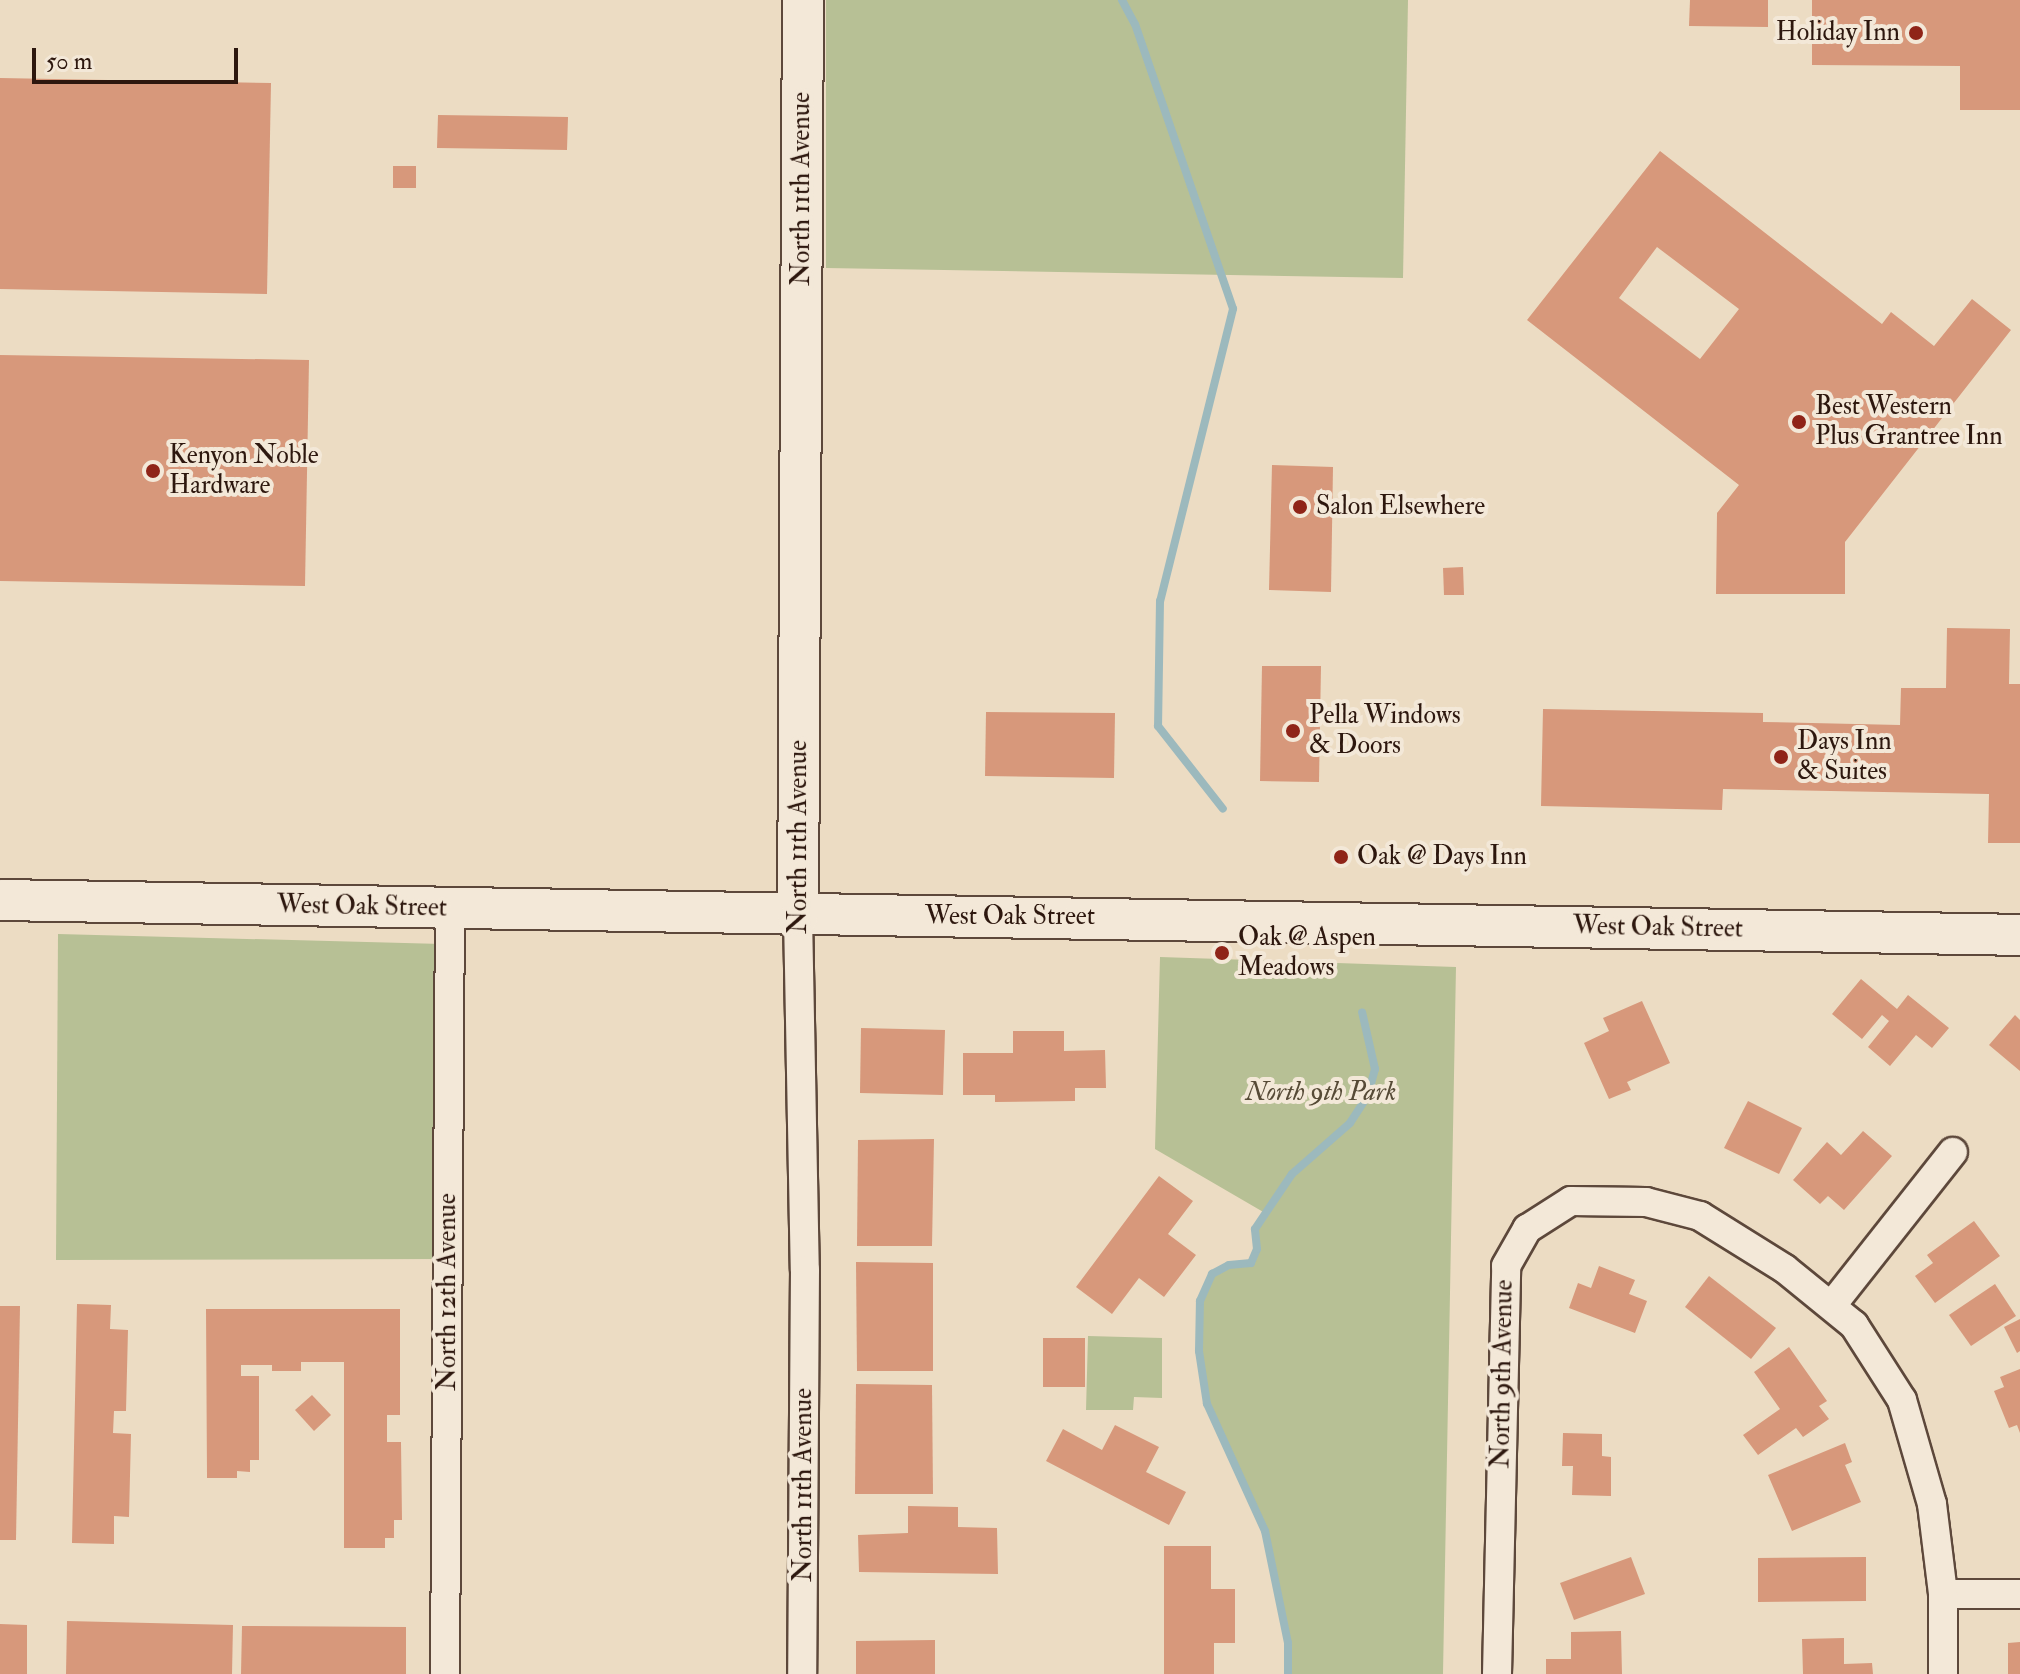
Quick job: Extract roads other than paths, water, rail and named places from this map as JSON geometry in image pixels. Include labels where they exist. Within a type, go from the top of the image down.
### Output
[{"type":"main road","name":"North 11th Avenue","points":[[798,916],[803,0]]},
{"type":"main road","name":"West Oak Street","points":[[0,900],[2020,935]]},
{"type":"street","name":"North 12th Avenue","points":[[445,1674],[450,909]]},
{"type":"street","name":"North 11th Avenue","points":[[798,916],[805,1270],[802,1674]]},
{"type":"street","points":[[1832,1305],[1953,1152]]},
{"type":"street","name":"North 9th Avenue","points":[[1497,1674],[1506,1266],[1527,1229],[1571,1201],[1646,1202],[1700,1216],[1785,1269],[1854,1325],[1902,1400],[1932,1504],[1943,1594],[1943,1674]]},
{"type":"street","points":[[1943,1594],[2020,1594]]},
{"type":"waterway","points":[[1122,0],[1135,24],[1233,309],[1160,601],[1158,726],[1223,809]]},
{"type":"waterway","points":[[1288,1674],[1288,1643],[1265,1531],[1207,1404],[1199,1351],[1200,1301],[1212,1274],[1229,1265],[1251,1263],[1257,1249],[1255,1229],[1292,1174],[1350,1123],[1368,1095],[1375,1069],[1362,1012]]},
{"type":"place","name":"Holiday Inn","points":[[1916,33]]},
{"type":"place","name":"Best Western Plus Grantree Inn","points":[[1799,422]]},
{"type":"place","name":"Kenyon Noble Hardware","points":[[153,471]]},
{"type":"place","name":"Salon Elsewhere","points":[[1300,507]]},
{"type":"place","name":"Pella Windows & Doors","points":[[1293,731]]},
{"type":"place","name":"Days Inn & Suites","points":[[1781,757]]},
{"type":"place","name":"Oak @ Days Inn","points":[[1341,857]]},
{"type":"place","name":"Oak @ Aspen Meadows","points":[[1222,953]]},
{"type":"park label","name":"North 9th Park","points":[[1321,1093]]}]
